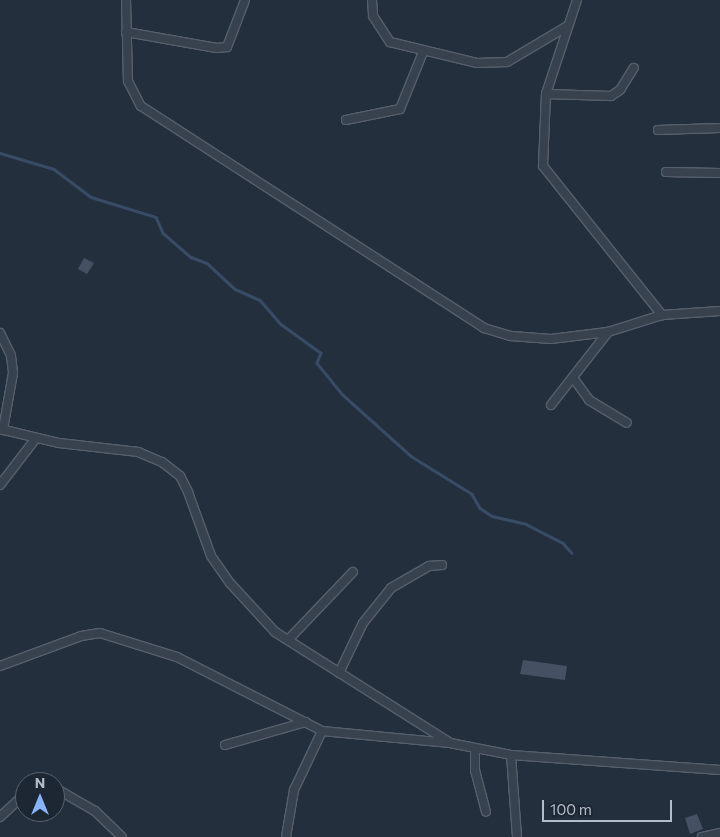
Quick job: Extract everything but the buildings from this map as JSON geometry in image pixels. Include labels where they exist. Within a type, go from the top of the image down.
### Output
[{"type":"street","points":[[126,0],[128,81],[141,106],[453,311],[484,328],[511,336],[551,339],[608,332],[662,315],[720,311]]},
{"type":"street","points":[[126,32],[217,48],[227,47],[245,0]]},
{"type":"street","points":[[372,0],[373,16],[385,37],[402,48],[477,62],[507,62],[566,27]]},
{"type":"street","points":[[577,0],[566,27],[546,94],[542,154],[547,175],[662,315]]},
{"type":"street","points":[[346,120],[400,109],[424,52]]},
{"type":"street","points":[[546,94],[611,96],[620,90],[634,68]]},
{"type":"street","points":[[658,130],[720,128]]},
{"type":"street","points":[[666,172],[720,173]]},
{"type":"street","points":[[552,404],[574,379],[608,332]]},
{"type":"street","points":[[0,333],[11,356],[13,373],[2,429],[36,438],[138,452],[162,462],[180,476],[211,556],[248,604],[288,640],[450,743]]},
{"type":"street","points":[[574,379],[589,400],[627,423]]},
{"type":"street","points":[[0,485],[36,438]]},
{"type":"street","points":[[339,673],[363,623],[391,588],[428,566],[442,565]]},
{"type":"street","points":[[288,640],[332,598],[353,572]]},
{"type":"street","points":[[0,666],[81,636],[100,634],[177,658],[322,731],[450,743],[511,755],[720,770]]},
{"type":"street","points":[[225,744],[306,722]]},
{"type":"street","points":[[286,837],[294,790],[322,731]]},
{"type":"street","points":[[475,748],[475,770],[486,812]]},
{"type":"street","points":[[511,755],[518,837]]},
{"type":"street","points":[[65,794],[95,811],[122,837]]},
{"type":"street","points":[[0,816],[15,803]]},
{"type":"street","points":[[702,837],[720,833]]},
{"type":"waterway","points":[[0,153],[54,169],[91,197],[156,217],[163,233],[191,257],[207,263],[235,289],[260,300],[281,324],[321,353],[317,363],[342,394],[411,456],[472,494],[480,508],[492,516],[526,524],[563,543],[572,553]]}]
